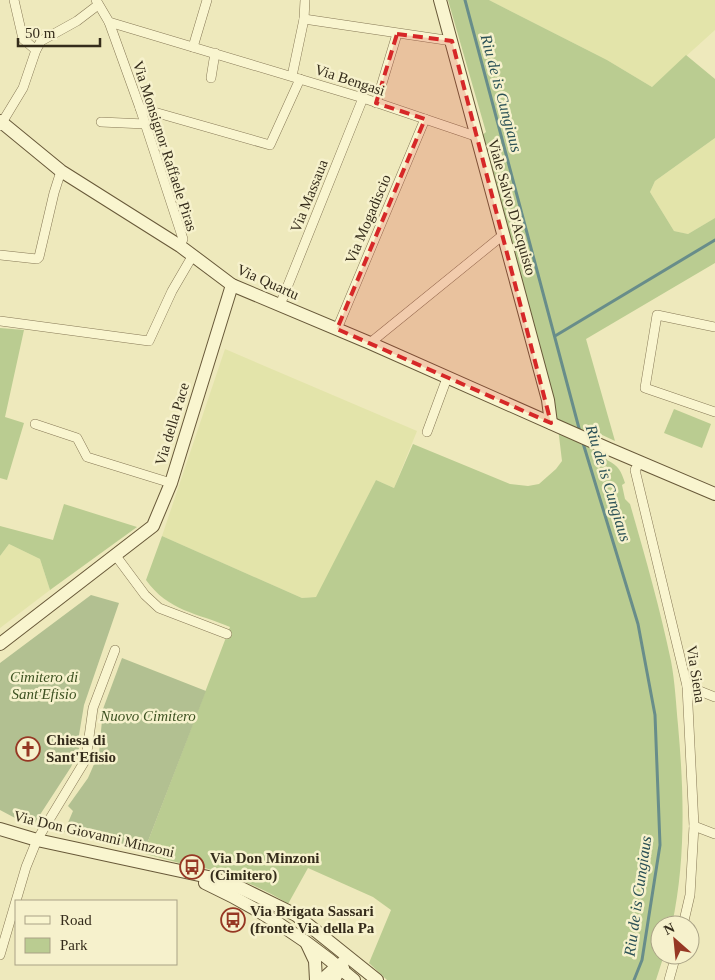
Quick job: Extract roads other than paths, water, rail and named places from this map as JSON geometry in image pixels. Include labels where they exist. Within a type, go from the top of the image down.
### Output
[{"type":"street","points":[[14,0],[19,30],[23,40],[36,50]]},
{"type":"street","points":[[193,47],[207,0]]},
{"type":"street","points":[[140,108],[270,145],[296,78],[305,0]]},
{"type":"street","name":"Viale Salvo D'Acquisto","points":[[440,0],[475,136],[556,426]]},
{"type":"street","points":[[0,123],[23,88],[41,41],[77,21],[97,3]]},
{"type":"street","name":"Via Monsignor Raffaele Piras","points":[[97,3],[109,22],[140,108],[183,239],[180,246]]},
{"type":"street","points":[[304,19],[452,41]]},
{"type":"street","name":"Via Bengasi","points":[[109,22],[363,98],[475,136]]},
{"type":"street","points":[[376,103],[398,34]]},
{"type":"street","points":[[211,78],[214,53]]},
{"type":"street","name":"Via Massaua","points":[[280,305],[363,98]]},
{"type":"street","name":"Via Mogadiscio","points":[[337,329],[425,119]]},
{"type":"street","points":[[102,122],[145,124]]},
{"type":"street","name":"Via Quartu","points":[[0,123],[61,171],[180,246],[232,285],[370,342],[609,450],[715,494]]},
{"type":"street","points":[[0,255],[37,260],[61,171]]},
{"type":"street","points":[[370,342],[503,236]]},
{"type":"street","points":[[0,321],[149,341],[172,291],[192,256]]},
{"type":"street","name":"Via della Pace","points":[[0,644],[153,526],[171,483],[232,285]]},
{"type":"street","points":[[715,326],[657,315],[645,388],[715,412]]},
{"type":"street","points":[[427,432],[447,378]]},
{"type":"street","points":[[36,424],[77,438],[87,457],[171,483]]},
{"type":"street","name":"Via Siena","points":[[640,462],[635,470],[687,686],[694,826],[690,895],[685,915]]},
{"type":"street","points":[[116,556],[144,595],[159,608],[227,634]]},
{"type":"street","points":[[16,900],[26,867],[37,840],[86,759],[94,708],[115,650]]},
{"type":"street","points":[[687,686],[715,697]]},
{"type":"street","points":[[694,826],[715,834]]},
{"type":"street","name":"Via Don Giovanni Minzoni","points":[[0,829],[37,840],[213,878],[240,893]]},
{"type":"street","points":[[240,893],[286,910],[323,935],[377,980]]},
{"type":"street","points":[[240,893],[341,968],[354,980]]},
{"type":"street","points":[[0,955],[15,904]]},
{"type":"street","points":[[286,910],[288,920],[343,962],[334,980]]},
{"type":"street","points":[[306,942],[315,962],[316,980]]},
{"type":"street","points":[[669,980],[673,965]]},
{"type":"street","points":[[322,980],[333,970],[350,967],[366,980]]},
{"type":"waterway","name":"Riu de is Cungiaus","points":[[465,0],[580,432]]},
{"type":"waterway","points":[[555,336],[715,240]]},
{"type":"waterway","name":"Riu de is Cungiaus","points":[[583,443],[638,624],[655,715],[660,845],[642,960],[634,980]]},
{"type":"place","name":"Chiesa di Sant'Efisio","points":[[28,749]]},
{"type":"place","name":"Via Don Minzoni (Cimitero)","points":[[192,867]]},
{"type":"place","name":"Via Brigata Sassari (fronte Via della Pa","points":[[233,920]]},
{"type":"park label","name":"Cimitero di Sant'Efisio","points":[[44,686]]},
{"type":"park label","name":"Nuovo Cimitero","points":[[148,716]]}]
